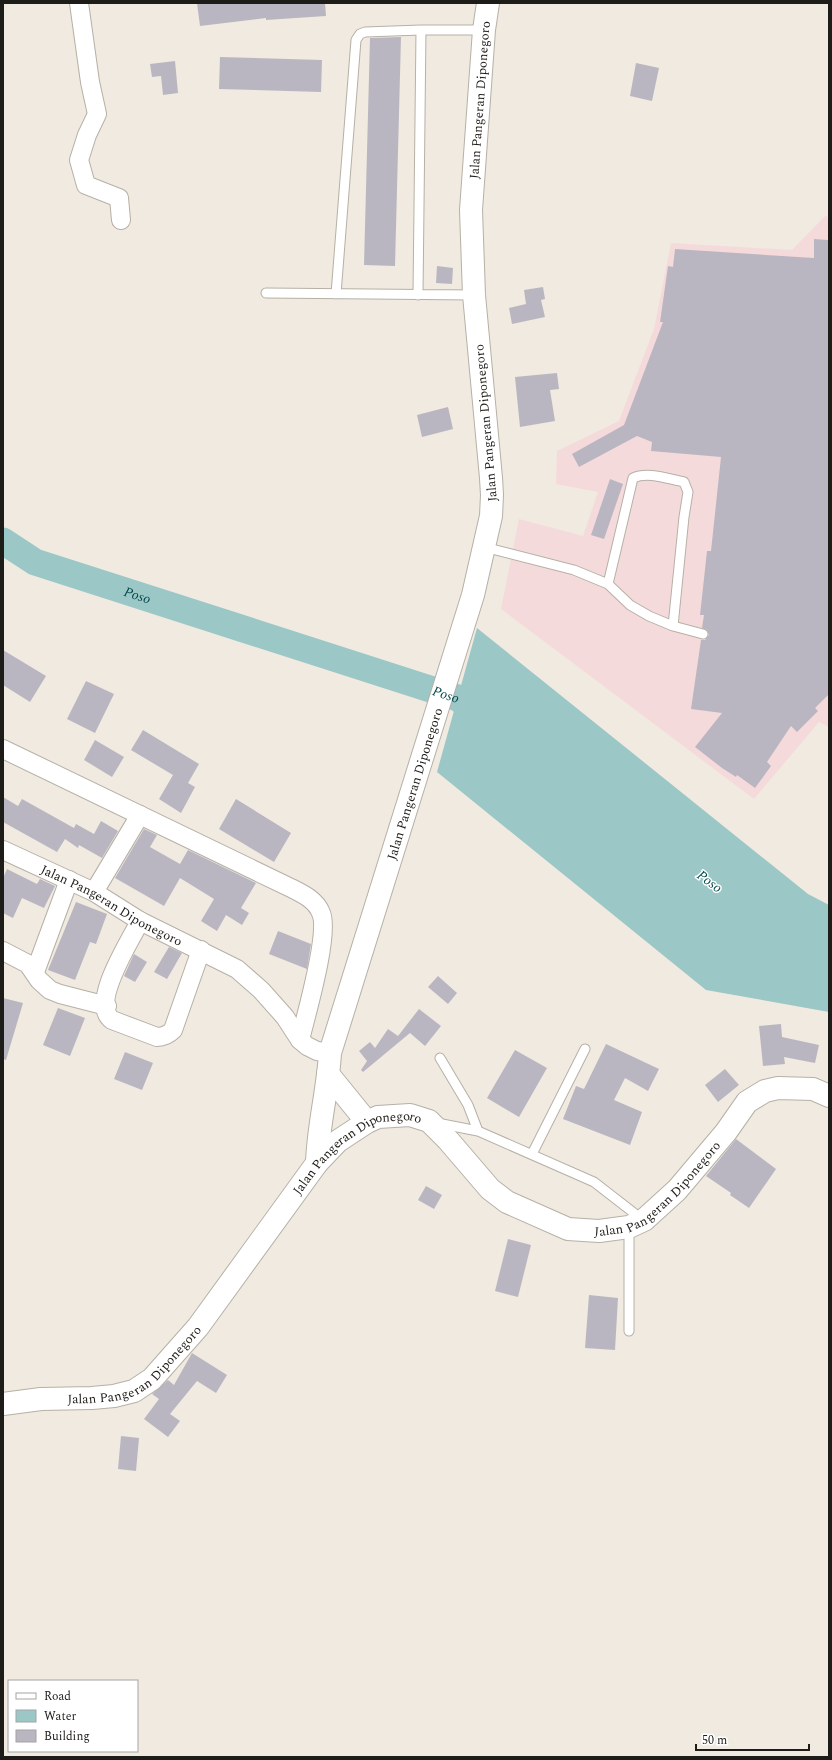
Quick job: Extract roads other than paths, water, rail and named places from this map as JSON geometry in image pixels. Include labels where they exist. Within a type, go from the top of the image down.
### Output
[{"type":"main road","name":"Jalan Pangeran Diponegoro","points":[[329,1064],[417,771],[473,595],[491,516],[492,495],[474,295],[471,210],[484,30],[488,3]]},
{"type":"main road","points":[[329,1064],[367,1122]]},
{"type":"main road","points":[[317,1163],[318,1138],[329,1064]]},
{"type":"main road","name":"Jalan Pangeran Diponegoro","points":[[3,1404],[41,1400],[114,1396],[134,1391],[152,1379],[198,1327],[317,1163],[338,1141],[367,1122],[378,1117],[410,1114],[429,1121],[448,1140],[490,1189],[508,1202],[568,1229],[599,1231],[637,1224],[677,1190],[726,1132],[748,1102],[765,1091],[778,1088],[813,1089],[829,1096]]},
{"type":"street","points":[[79,3],[90,82],[98,114],[87,135],[78,160],[86,186],[119,198],[121,220]]},
{"type":"street","points":[[3,749],[298,892],[313,901],[323,918],[324,924],[317,968],[300,1040]]},
{"type":"street","points":[[94,892],[140,815]]},
{"type":"street","name":"Jalan Pangeran Diponegoro","points":[[3,850],[94,892],[140,921],[237,969],[261,990],[285,1017],[300,1040],[317,1051],[329,1064]]},
{"type":"street","points":[[35,972],[69,880]]},
{"type":"street","points":[[140,921],[111,977],[106,992],[106,1006],[108,1015],[112,1020],[157,1037],[168,1035],[173,1030],[201,950]]},
{"type":"street","points":[[3,951],[28,964],[35,972],[39,980],[50,990],[106,1006]]},
{"type":"lane","points":[[418,295],[422,30]]},
{"type":"lane","points":[[336,294],[356,40],[360,34],[365,32],[484,30]]},
{"type":"lane","points":[[266,293],[474,295]]},
{"type":"lane","points":[[608,584],[633,478],[637,476],[650,475],[684,482],[687,486],[688,492],[683,524],[673,626]]},
{"type":"lane","points":[[484,547],[574,570],[608,584],[621,597],[643,612],[673,626],[703,634]]},
{"type":"lane","points":[[532,1154],[585,1049]]},
{"type":"lane","points":[[440,1058],[468,1105],[478,1131]]},
{"type":"lane","points":[[429,1121],[478,1131],[594,1182],[637,1224],[629,1331]]},
{"type":"water","points":[[477,628],[808,894],[829,905],[829,1012],[706,990],[437,772]]},
{"type":"waterway","name":"Poso","points":[[3,541],[35,562],[458,698],[488,720]]}]
